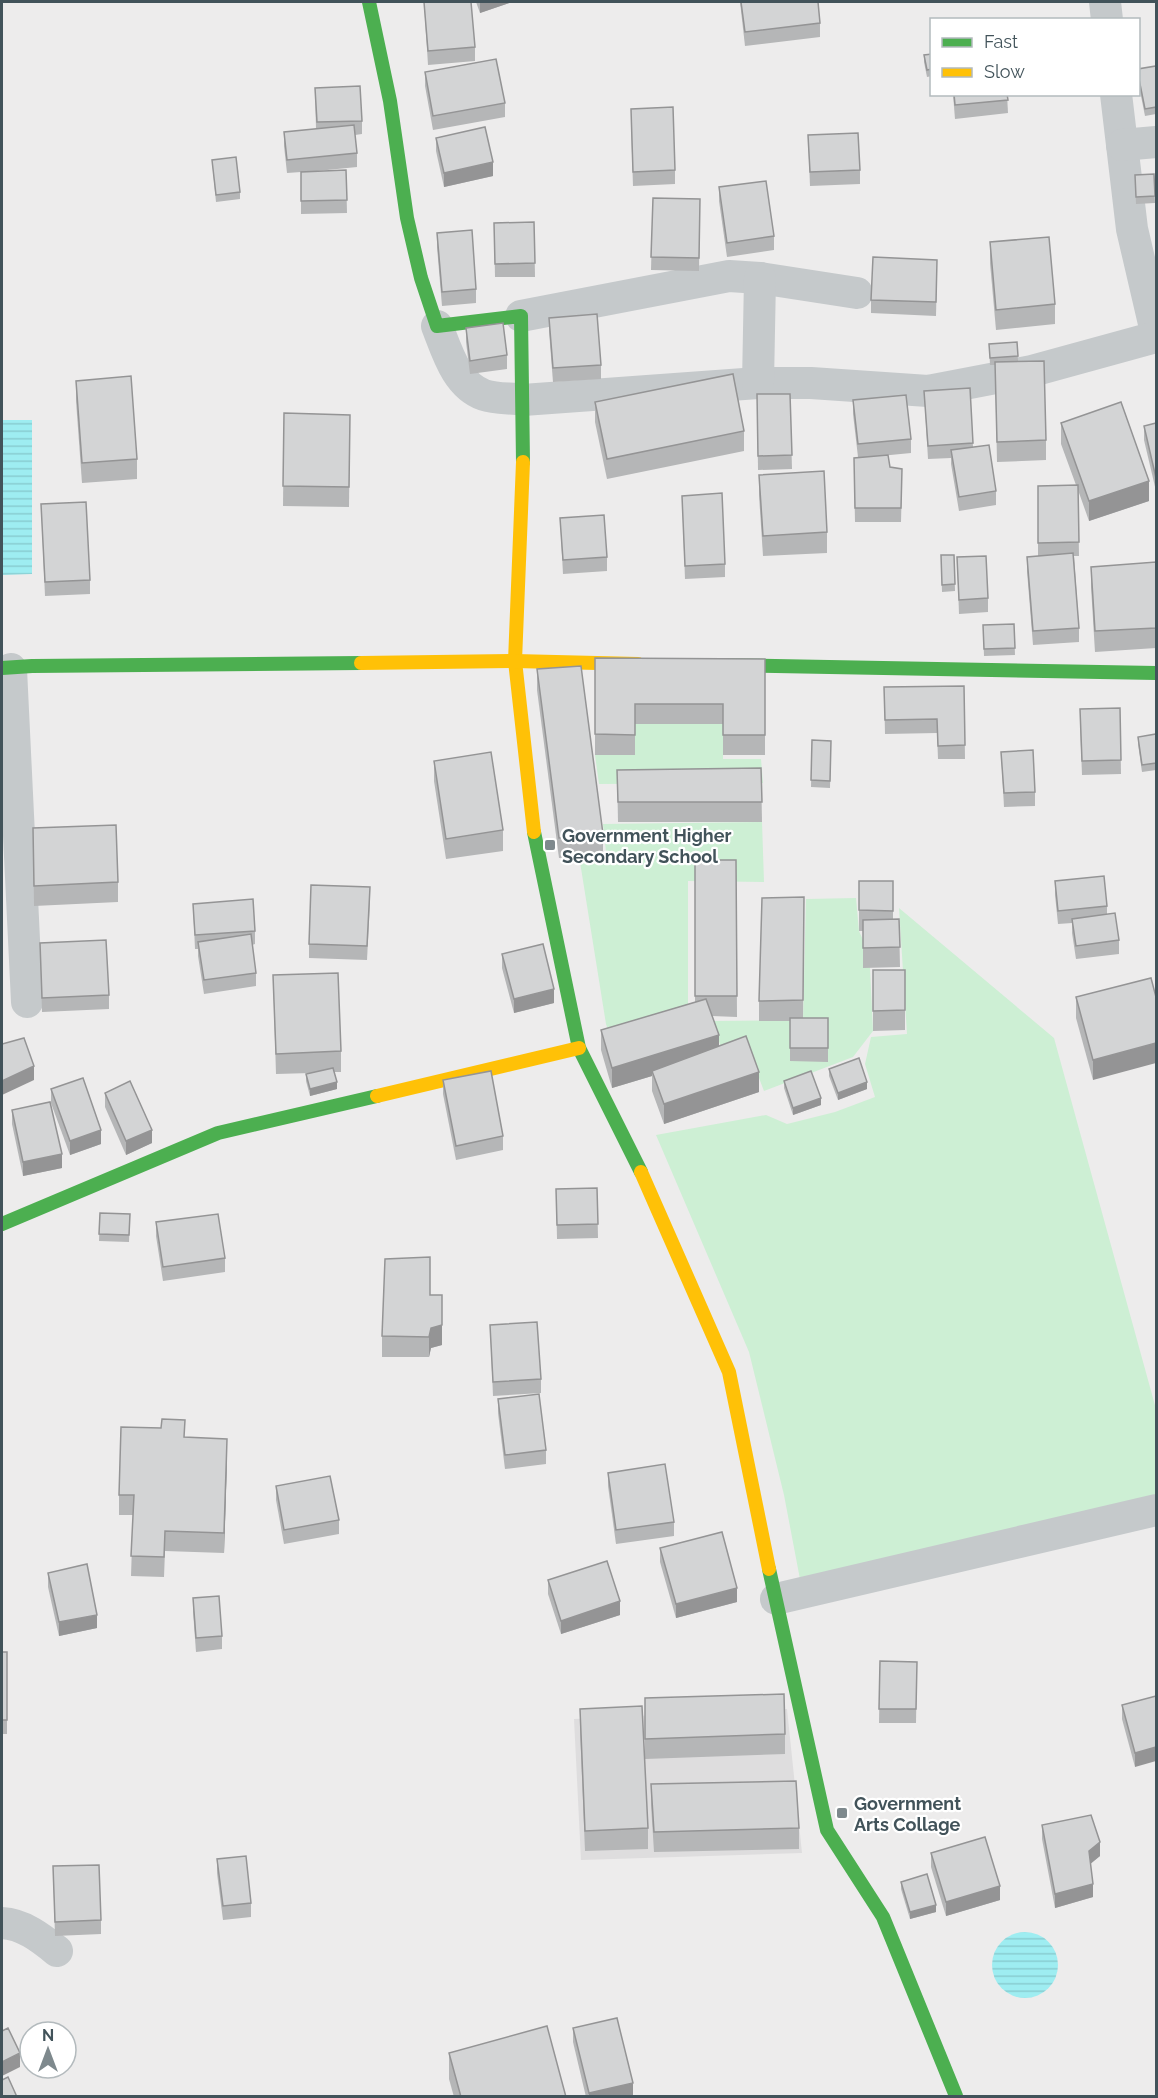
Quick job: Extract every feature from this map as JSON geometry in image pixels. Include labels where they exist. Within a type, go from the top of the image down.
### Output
[{"type":"street","points":[[369,2],[390,101],[407,218],[421,278],[437,326],[454,368],[468,385],[485,395],[523,400],[758,383],[811,383],[928,390],[1032,370],[1156,334],[1132,230],[1116,96]]},
{"type":"street","points":[[1105,2],[1107,18]]},
{"type":"street","points":[[1122,145],[1156,142]]},
{"type":"street","points":[[437,326],[521,316],[729,276],[760,278],[857,293]]},
{"type":"street","points":[[758,383],[760,278]]},
{"type":"street","points":[[521,316],[523,451],[515,661],[536,844],[579,1048],[654,1198],[729,1372],[827,1830],[883,1917],[956,2097]]},
{"type":"street","points":[[27,1002],[6,668],[515,661],[657,664]]},
{"type":"street","points":[[705,665],[1156,674]]},
{"type":"street","points":[[2,1224],[218,1133],[579,1048]]},
{"type":"street","points":[[776,1599],[1156,1510]]},
{"type":"street","points":[[2,1923],[11,1923],[38,1936],[57,1951]]},
{"type":"shaded area","points":[[787,1709],[802,1853],[581,1860],[574,1719]]},
{"type":"green space","points":[[635,724],[723,724],[723,759],[761,759],[763,783],[599,784],[595,755],[634,755]]},
{"type":"green space","points":[[762,822],[764,882],[688,881],[688,1014],[612,1041],[606,1024],[580,862],[607,861],[603,824]]},
{"type":"green space","points":[[856,898],[859,931],[870,968],[873,1031],[853,1057],[764,1091],[749,1052],[723,1053],[712,1021],[803,1020],[806,899]]},
{"type":"green space","points":[[899,908],[1054,1038],[1156,1409],[1156,1502],[803,1595],[784,1495],[749,1352],[656,1135],[766,1115],[787,1124],[835,1112],[875,1097],[865,1064],[871,1037],[907,1034]]},
{"type":"water","points":[[2,420],[32,420],[32,574],[2,575]]},
{"type":"water","points":[[1019,1932],[1031,1932],[1043,1937],[1053,1947],[1058,1965],[1056,1978],[1043,1993],[1031,1998],[1019,1998],[1007,1993],[997,1983],[992,1971],[992,1959],[997,1947],[1007,1937]]},
{"type":"building","points":[[424,2],[471,2],[475,47],[428,51]]},
{"type":"building","points":[[741,2],[818,2],[820,23],[745,32]]},
{"type":"building","points":[[930,54],[930,69],[927,70],[924,55]]},
{"type":"building","points":[[496,59],[505,103],[433,116],[425,72]]},
{"type":"building","points":[[1156,66],[1156,107],[1145,109],[1140,84],[1140,69]]},
{"type":"building","points":[[360,86],[362,121],[317,122],[315,88]]},
{"type":"building","points":[[954,96],[1007,96],[1008,100],[955,105]]},
{"type":"building","points":[[673,107],[675,170],[633,172],[631,109]]},
{"type":"building","points":[[354,125],[357,153],[287,160],[284,132]]},
{"type":"building","points":[[485,127],[493,162],[444,173],[436,138]]},
{"type":"building","points":[[858,133],[860,170],[810,172],[808,135]]},
{"type":"building","points":[[236,157],[240,192],[216,195],[212,160]]},
{"type":"building","points":[[346,170],[347,200],[301,201],[301,172]]},
{"type":"building","points":[[1154,174],[1155,196],[1136,197],[1135,175]]},
{"type":"building","points":[[766,181],[774,236],[727,243],[719,187]]},
{"type":"building","points":[[653,198],[700,199],[699,258],[651,257]]},
{"type":"building","points":[[534,222],[535,263],[495,264],[494,223]]},
{"type":"building","points":[[472,230],[476,289],[442,292],[437,233]]},
{"type":"building","points":[[1049,237],[1055,304],[996,310],[990,242]]},
{"type":"building","points":[[873,257],[937,260],[936,302],[871,300]]},
{"type":"building","points":[[597,314],[601,365],[553,368],[549,318]]},
{"type":"building","points":[[503,323],[507,355],[470,361],[466,328]]},
{"type":"building","points":[[1017,342],[1018,356],[990,358],[989,344]]},
{"type":"building","points":[[1044,361],[1046,440],[997,442],[995,362]]},
{"type":"building","points":[[733,374],[744,431],[607,459],[595,402]]},
{"type":"building","points":[[131,376],[137,459],[82,463],[76,381]]},
{"type":"building","points":[[970,388],[973,443],[928,446],[924,391]]},
{"type":"building","points":[[757,394],[790,394],[792,455],[758,456]]},
{"type":"building","points":[[906,395],[911,439],[858,444],[853,400]]},
{"type":"building","points":[[1121,402],[1149,481],[1089,501],[1061,423]]},
{"type":"building","points":[[284,413],[350,415],[349,487],[283,486]]},
{"type":"building","points":[[1156,423],[1156,478],[1144,426]]},
{"type":"building","points":[[989,445],[996,491],[959,497],[951,450]]},
{"type":"building","points":[[888,455],[890,467],[902,469],[901,508],[855,508],[854,458]]},
{"type":"building","points":[[824,471],[827,532],[763,536],[759,475]]},
{"type":"building","points":[[1078,485],[1079,542],[1038,543],[1038,486]]},
{"type":"building","points":[[722,493],[725,564],[685,566],[682,496]]},
{"type":"building","points":[[86,502],[90,580],[45,582],[41,504]]},
{"type":"building","points":[[604,515],[607,557],[563,560],[560,518]]},
{"type":"building","points":[[1073,553],[1079,628],[1033,631],[1027,557]]},
{"type":"building","points":[[941,555],[954,555],[955,584],[942,585]]},
{"type":"building","points":[[986,556],[988,598],[959,600],[957,557]]},
{"type":"building","points":[[1156,562],[1156,628],[1095,631],[1091,567]]},
{"type":"building","points":[[1014,624],[1015,648],[984,649],[983,625]]},
{"type":"building","points":[[595,658],[765,659],[765,735],[723,735],[723,704],[635,704],[635,735],[595,734]]},
{"type":"building","points":[[581,666],[603,834],[559,838],[537,669]]},
{"type":"building","points":[[964,686],[965,745],[938,746],[937,719],[885,720],[884,687]]},
{"type":"building","points":[[1120,708],[1121,760],[1082,761],[1080,709]]},
{"type":"building","points":[[1156,734],[1156,763],[1142,765],[1138,737]]},
{"type":"building","points":[[812,740],[831,741],[830,781],[811,780]]},
{"type":"building","points":[[1033,750],[1035,792],[1004,793],[1001,752]]},
{"type":"building","points":[[491,752],[503,830],[446,839],[434,761]]},
{"type":"building","points":[[761,768],[762,802],[618,802],[617,770]]},
{"type":"building","points":[[116,825],[118,882],[34,886],[33,828]]},
{"type":"building","points":[[695,860],[736,860],[737,996],[695,996]]},
{"type":"building","points":[[1104,876],[1107,906],[1058,911],[1055,881]]},
{"type":"building","points":[[859,881],[893,881],[893,911],[859,910]]},
{"type":"building","points":[[311,885],[370,887],[367,946],[309,944]]},
{"type":"building","points":[[804,897],[803,1000],[759,1001],[762,898]]},
{"type":"building","points":[[253,899],[255,931],[195,935],[193,904]]},
{"type":"building","points":[[1115,913],[1119,940],[1076,946],[1072,919]]},
{"type":"building","points":[[899,919],[900,947],[863,948],[863,920]]},
{"type":"building","points":[[251,934],[256,973],[204,980],[198,942]]},
{"type":"building","points":[[106,940],[109,995],[42,998],[40,943]]},
{"type":"building","points":[[543,944],[554,989],[514,999],[502,954]]},
{"type":"building","points":[[873,970],[905,970],[905,1010],[873,1011]]},
{"type":"building","points":[[338,973],[341,1051],[276,1054],[273,975]]},
{"type":"building","points":[[1151,978],[1156,997],[1156,1043],[1093,1060],[1076,997]]},
{"type":"building","points":[[706,999],[719,1035],[612,1068],[601,1030]]},
{"type":"building","points":[[790,1018],[828,1018],[828,1048],[790,1048]]},
{"type":"building","points":[[746,1036],[759,1072],[664,1104],[652,1071]]},
{"type":"building","points":[[24,1038],[34,1066],[2,1081],[2,1044]]},
{"type":"building","points":[[859,1058],[867,1082],[838,1093],[829,1069]]},
{"type":"building","points":[[333,1068],[337,1082],[310,1089],[306,1074]]},
{"type":"building","points":[[491,1071],[503,1136],[456,1146],[443,1080]]},
{"type":"building","points":[[811,1071],[821,1098],[793,1108],[784,1081]]},
{"type":"building","points":[[83,1078],[101,1130],[70,1141],[51,1089]]},
{"type":"building","points":[[130,1081],[152,1130],[126,1141],[105,1093]]},
{"type":"building","points":[[50,1102],[62,1154],[23,1162],[12,1110]]},
{"type":"building","points":[[597,1188],[598,1224],[557,1225],[556,1189]]},
{"type":"building","points":[[100,1213],[130,1214],[129,1235],[99,1234]]},
{"type":"building","points":[[218,1214],[225,1258],[163,1267],[156,1222]]},
{"type":"building","points":[[430,1257],[430,1295],[442,1295],[442,1325],[431,1328],[429,1337],[382,1336],[385,1259]]},
{"type":"building","points":[[537,1322],[541,1379],[493,1382],[490,1325]]},
{"type":"building","points":[[539,1394],[546,1450],[505,1455],[498,1399]]},
{"type":"building","points":[[162,1419],[185,1420],[184,1437],[227,1439],[224,1533],[165,1531],[164,1557],[131,1556],[134,1495],[119,1495],[121,1427],[161,1428]]},
{"type":"building","points":[[665,1464],[674,1522],[616,1530],[608,1473]]},
{"type":"building","points":[[330,1476],[339,1520],[284,1530],[276,1486]]},
{"type":"building","points":[[722,1532],[737,1588],[676,1604],[660,1548]]},
{"type":"building","points":[[607,1561],[620,1601],[561,1621],[548,1580]]},
{"type":"building","points":[[87,1564],[97,1615],[59,1622],[48,1573]]},
{"type":"building","points":[[219,1596],[222,1636],[196,1638],[193,1598]]},
{"type":"building","points":[[2,1652],[7,1652],[7,1720],[2,1720]]},
{"type":"building","points":[[880,1661],[917,1662],[916,1709],[879,1709]]},
{"type":"building","points":[[784,1694],[785,1734],[645,1739],[645,1698]]},
{"type":"building","points":[[1156,1696],[1156,1747],[1135,1753],[1122,1705]]},
{"type":"building","points":[[642,1706],[648,1828],[585,1831],[580,1709]]},
{"type":"building","points":[[796,1781],[799,1828],[654,1832],[651,1784]]},
{"type":"building","points":[[1091,1815],[1100,1842],[1089,1851],[1093,1884],[1055,1894],[1042,1825]]},
{"type":"building","points":[[985,1837],[1000,1886],[946,1902],[931,1853]]},
{"type":"building","points":[[246,1856],[251,1903],[223,1906],[217,1859]]},
{"type":"building","points":[[99,1865],[101,1920],[55,1922],[53,1866]]},
{"type":"building","points":[[927,1874],[936,1905],[910,1912],[901,1882]]},
{"type":"building","points":[[617,2018],[633,2083],[589,2093],[573,2028]]},
{"type":"building","points":[[547,2026],[566,2097],[461,2097],[449,2053]]},
{"type":"building","points":[[8,2028],[18,2049],[18,2054],[2,2062],[2,2031]]},
{"type":"building","points":[[8,2077],[17,2097],[2,2097],[2,2080]]},
{"type":"traffic: fast","points":[[369,2],[390,101],[407,218],[421,278],[437,326],[521,316],[523,462]]},
{"type":"traffic: fast","points":[[2,668],[361,663]]},
{"type":"traffic: fast","points":[[720,665],[1156,673]]},
{"type":"traffic: fast","points":[[534,832],[579,1048],[641,1172]]},
{"type":"traffic: fast","points":[[2,1224],[218,1133],[377,1096]]},
{"type":"traffic: fast","points":[[769,1569],[827,1830],[883,1917],[956,2096]]},
{"type":"traffic: slow","points":[[523,462],[515,661],[534,832]]},
{"type":"traffic: slow","points":[[361,663],[515,661],[638,664]]},
{"type":"traffic: slow","points":[[377,1096],[579,1048]]},
{"type":"traffic: slow","points":[[641,1172],[729,1372],[769,1569]]},
{"type":"place","name":"Government Higher Secondary School","points":[[550,845]]},
{"type":"place","name":"Government Arts Collage","points":[[842,1813]]}]
